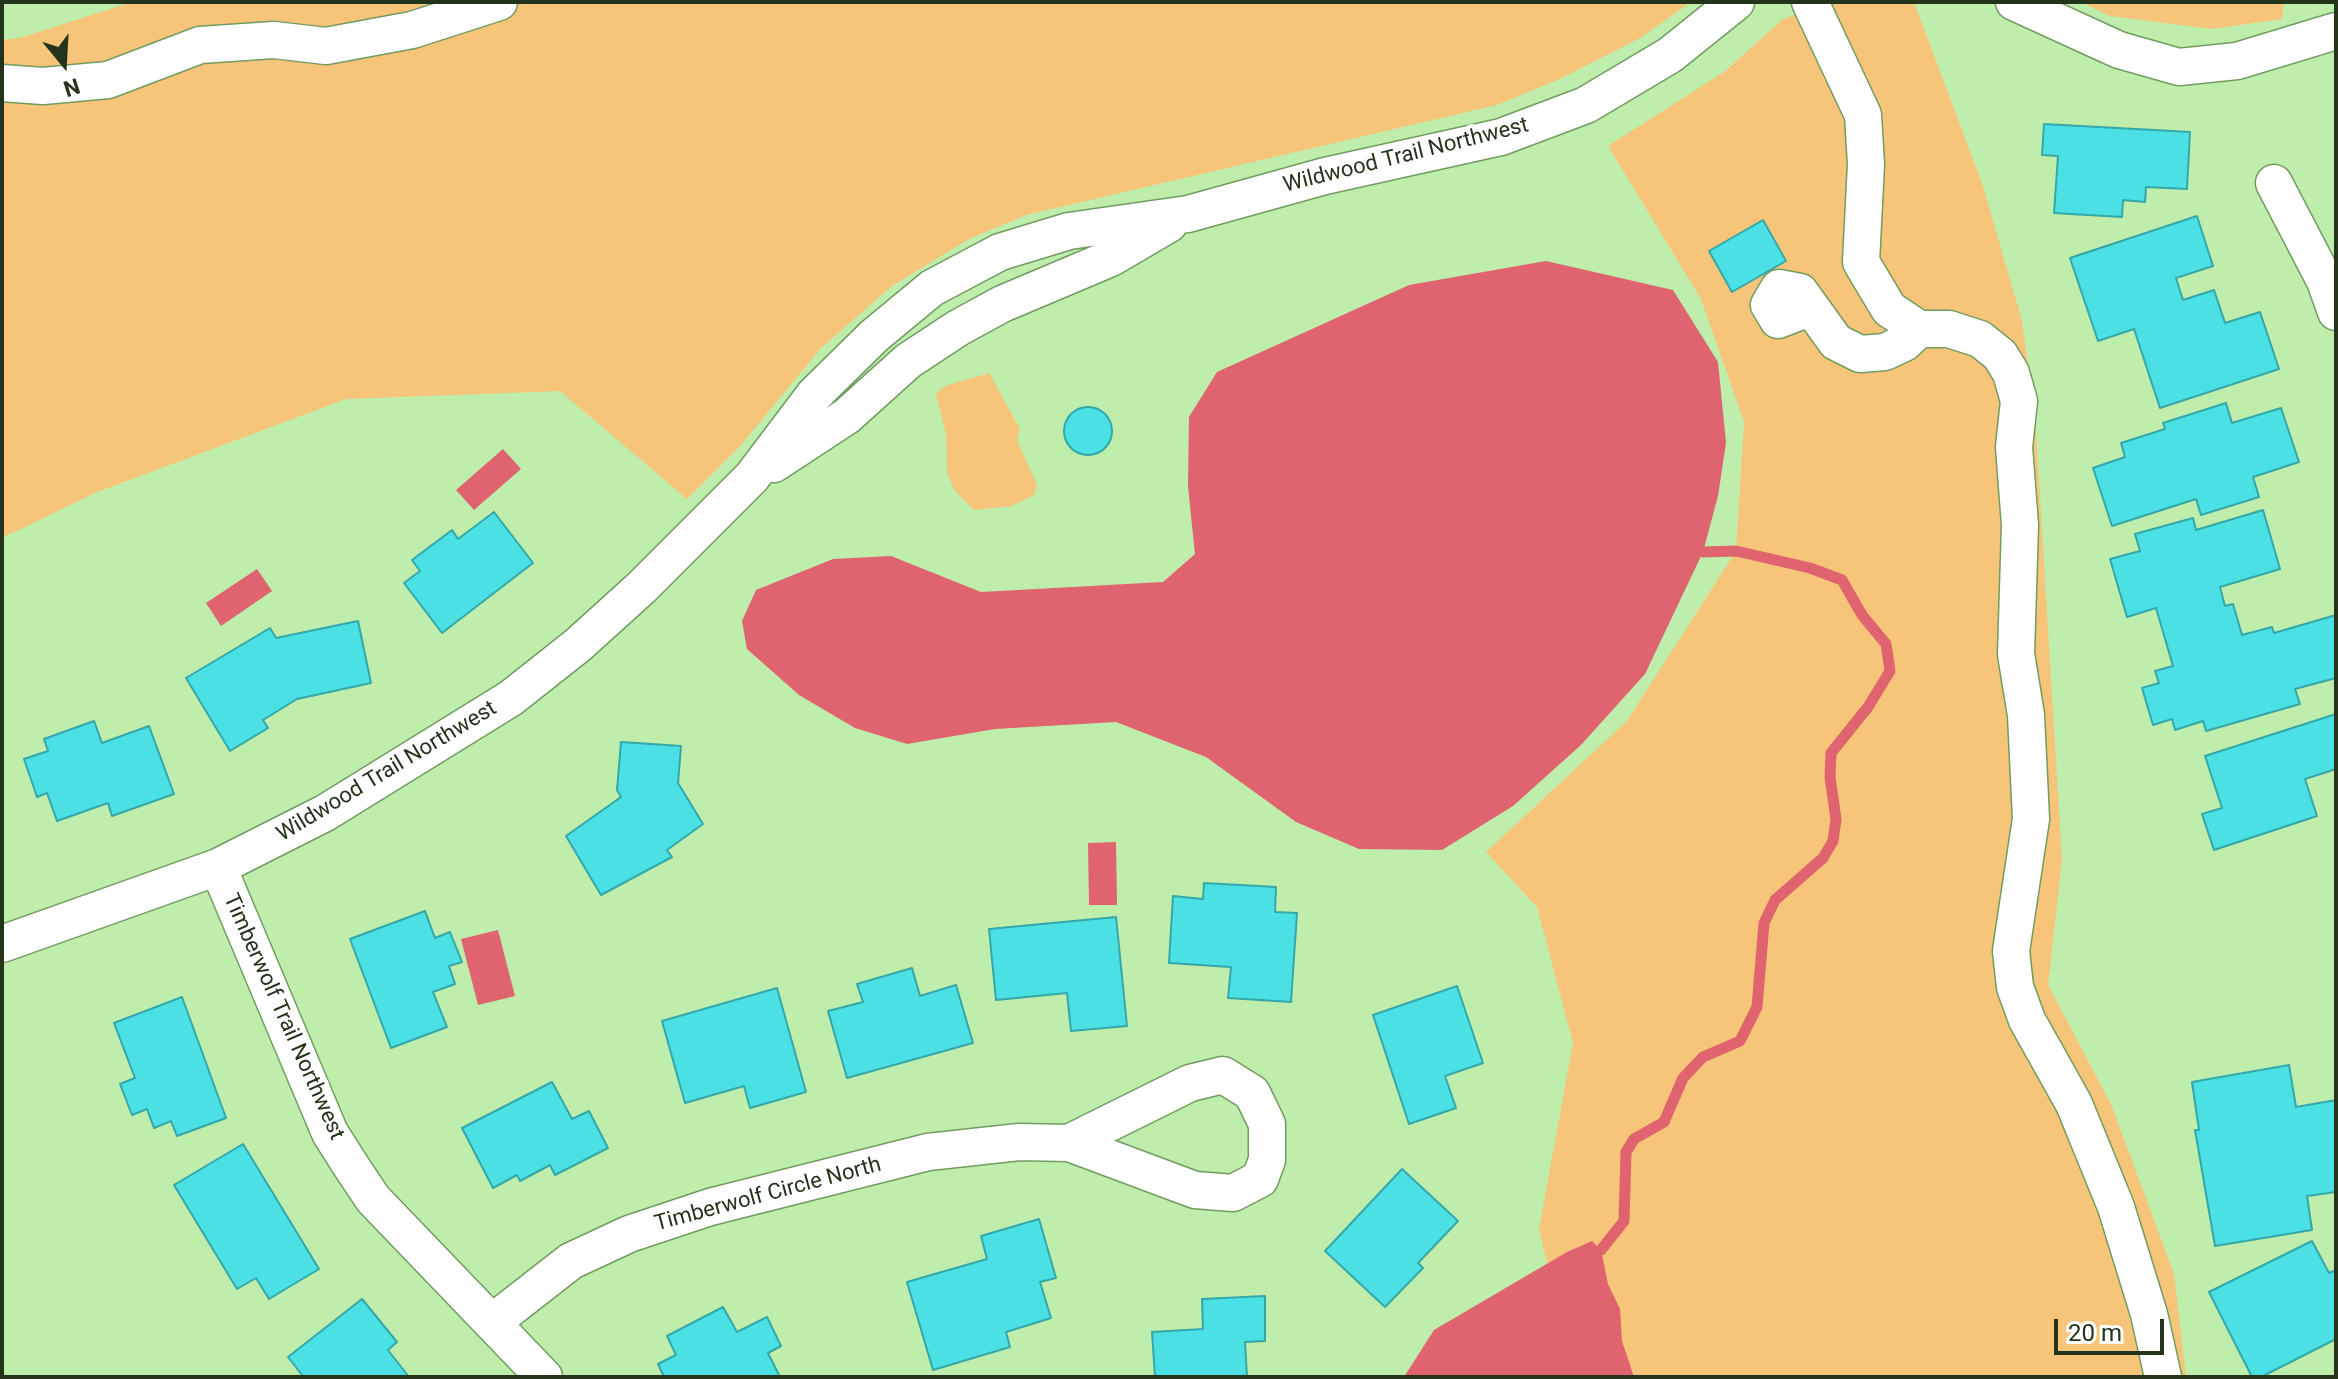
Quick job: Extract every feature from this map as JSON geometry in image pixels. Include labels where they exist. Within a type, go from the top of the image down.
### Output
[{"type":"street","points":[[2,83],[43,86],[108,80],[200,45],[274,40],[326,46],[412,30],[499,2]]},
{"type":"street","name":"Wildwood Trail Northwest","points":[[2,944],[218,867],[325,813],[511,698],[610,616],[752,477],[814,395],[874,336],[932,288],[1000,252],[1069,231],[1188,214],[1325,176],[1501,137],[1586,105],[1670,55],[1736,2]]},
{"type":"street","points":[[1810,2],[1863,115],[1866,164],[1861,262],[1889,309],[1919,329],[1949,329],[1980,339],[2000,355],[2011,373],[2019,401],[2014,447],[2020,525],[2016,654],[2026,715],[2031,819],[2011,951],[2015,987],[2027,1020],[2074,1104],[2116,1207],[2149,1314],[2163,1377]]},
{"type":"street","points":[[2014,2],[2119,50],[2179,67],[2237,61],[2336,31]]},
{"type":"street","points":[[2274,183],[2325,281],[2336,312]]},
{"type":"street","name":"Wildwood Trail Northwest","points":[[752,477],[847,416],[908,361],[958,328],[1002,304],[1111,258],[1188,214]]},
{"type":"street","points":[[1809,308],[1836,342],[1860,354],[1885,352],[1904,343],[1919,329]]},
{"type":"street","name":"Timberwolf Trail Northwest","points":[[218,867],[330,1133],[373,1199],[425,1256],[494,1321],[544,1377]]},
{"type":"street","points":[[1223,1075],[1252,1093],[1267,1124],[1267,1160],[1260,1179],[1233,1193],[1195,1190],[1069,1143],[1190,1083],[1223,1075]]},
{"type":"street","name":"Timberwolf Circle North","points":[[494,1321],[571,1261],[629,1234],[710,1207],[928,1152],[1019,1142],[1069,1143]]},
{"type":"shaded area","points":[[132,2],[1691,2],[1640,38],[1560,79],[1497,105],[1026,215],[969,239],[892,286],[821,348],[742,444],[687,499],[560,391],[346,399],[95,493],[2,538],[2,40],[20,38]]},
{"type":"shaded area","points":[[1823,2],[1914,2],[1983,186],[2022,321],[2035,415],[2062,860],[2048,985],[2111,1104],[2174,1274],[2186,1377],[1574,1377],[1539,1229],[1573,1043],[1537,907],[1486,852],[1627,721],[1736,551],[1744,422],[1701,299],[1608,146],[1724,72],[1782,20]]},
{"type":"shaded area","points":[[2081,2],[2284,2],[2282,19],[2212,29],[2110,16]]},
{"type":"shaded area","points":[[1546,261],[1673,290],[1718,362],[1726,443],[1718,496],[1703,552],[1645,674],[1581,745],[1513,806],[1442,850],[1359,849],[1296,822],[1206,757],[1116,722],[995,729],[907,744],[855,728],[799,695],[747,649],[742,621],[756,590],[833,559],[891,556],[981,592],[1163,582],[1195,554],[1188,487],[1189,417],[1217,372],[1409,285]]},
{"type":"shaded area","points":[[989,373],[1020,429],[1017,440],[1037,485],[1034,495],[1012,506],[974,510],[955,491],[947,473],[946,434],[936,394],[945,386]]},
{"type":"shaded area","points":[[503,449],[521,469],[474,510],[456,490]]},
{"type":"shaded area","points":[[257,569],[272,591],[221,626],[206,603]]},
{"type":"shaded area","points":[[1116,842],[1117,905],[1089,905],[1088,843]]},
{"type":"shaded area","points":[[498,930],[515,996],[478,1005],[461,939]]},
{"type":"shaded area","points":[[1592,1241],[1601,1250],[1608,1284],[1620,1309],[1622,1341],[1634,1377],[1404,1377],[1434,1330],[1567,1252]]},
{"type":"building","points":[[2044,124],[2190,132],[2187,189],[2146,187],[2145,202],[2123,200],[2122,217],[2054,213],[2058,156],[2042,155]]},
{"type":"building","points":[[2197,216],[2213,266],[2176,278],[2183,300],[2214,290],[2225,323],[2260,312],[2279,369],[2160,408],[2134,329],[2098,341],[2070,258]]},
{"type":"building","points":[[1763,220],[1786,261],[1732,292],[1709,251]]},
{"type":"building","points":[[2226,403],[2232,423],[2281,408],[2299,462],[2253,477],[2259,497],[2201,515],[2196,499],[2112,526],[2093,468],[2125,457],[2121,443],[2165,429],[2163,423]]},
{"type":"building","points":[[1088,407],[1105,414],[1112,431],[1105,448],[1088,455],[1071,448],[1064,431],[1071,414]]},
{"type":"building","points":[[2263,510],[2280,569],[2220,587],[2225,606],[2233,604],[2242,635],[2272,627],[2274,633],[2336,615],[2336,678],[2295,689],[2300,704],[2206,731],[2203,721],[2175,730],[2172,719],[2153,725],[2142,688],[2159,683],[2155,671],[2173,666],[2156,608],[2127,617],[2110,559],[2140,551],[2135,534],[2193,518],[2196,530]]},
{"type":"building","points":[[494,512],[533,563],[442,633],[404,583],[420,571],[412,560],[452,530],[458,539]]},
{"type":"building","points":[[358,621],[371,683],[297,699],[263,720],[268,728],[230,751],[186,678],[270,628],[276,638]]},
{"type":"building","points":[[2336,714],[2336,769],[2305,779],[2317,816],[2214,850],[2202,814],[2222,808],[2205,756]]},
{"type":"building","points":[[94,721],[102,743],[149,726],[174,794],[112,816],[108,803],[57,821],[47,793],[37,797],[24,759],[48,751],[44,739]]},
{"type":"building","points":[[621,742],[681,746],[678,783],[703,824],[667,850],[672,857],[601,895],[566,836],[621,797],[617,790]]},
{"type":"building","points":[[1204,883],[1276,887],[1275,912],[1297,913],[1291,1002],[1228,998],[1231,967],[1169,963],[1173,896],[1203,899]]},
{"type":"building","points":[[425,911],[435,938],[450,932],[462,962],[449,966],[455,984],[433,992],[447,1027],[391,1048],[350,939]]},
{"type":"building","points":[[1116,917],[1127,1026],[1071,1031],[1067,993],[996,1000],[989,929]]},
{"type":"building","points":[[912,968],[920,996],[956,985],[973,1043],[847,1078],[828,1011],[863,1002],[857,984]]},
{"type":"building","points":[[1457,986],[1483,1063],[1445,1076],[1456,1108],[1409,1124],[1373,1015]]},
{"type":"building","points":[[777,988],[806,1092],[750,1108],[744,1086],[685,1103],[662,1021]]},
{"type":"building","points":[[182,997],[226,1118],[177,1136],[171,1121],[154,1128],[147,1109],[132,1115],[120,1084],[135,1078],[114,1023]]},
{"type":"building","points":[[2289,1065],[2296,1107],[2336,1100],[2336,1192],[2307,1196],[2312,1230],[2215,1246],[2195,1130],[2199,1130],[2192,1082]]},
{"type":"building","points":[[552,1082],[572,1119],[589,1111],[608,1148],[555,1175],[550,1165],[520,1181],[517,1175],[493,1188],[462,1128]]},
{"type":"building","points":[[243,1144],[319,1269],[269,1299],[256,1278],[237,1289],[174,1185]]},
{"type":"building","points":[[1402,1169],[1458,1221],[1418,1263],[1423,1268],[1385,1307],[1325,1251]]},
{"type":"building","points":[[1039,1219],[1056,1278],[1040,1282],[1051,1318],[1006,1332],[1010,1347],[933,1370],[907,1282],[987,1259],[981,1236]]},
{"type":"building","points":[[2312,1241],[2329,1273],[2336,1270],[2336,1339],[2261,1377],[2252,1377],[2209,1292]]},
{"type":"building","points":[[1265,1296],[1265,1341],[1245,1342],[1247,1377],[1155,1377],[1152,1332],[1203,1329],[1202,1299]]},
{"type":"building","points":[[362,1299],[397,1342],[388,1350],[409,1377],[299,1377],[302,1375],[288,1357]]},
{"type":"building","points":[[723,1307],[737,1332],[767,1317],[781,1346],[768,1353],[780,1377],[664,1377],[658,1364],[676,1355],[667,1336]]},
{"type":"waterway","points":[[1601,1250],[1624,1221],[1626,1152],[1634,1139],[1664,1122],[1683,1078],[1703,1057],[1740,1041],[1757,1007],[1764,923],[1775,900],[1823,858],[1833,841],[1836,819],[1830,777],[1831,753],[1868,707],[1890,671],[1886,644],[1862,615],[1842,580],[1810,568],[1736,551],[1703,552]]}]
